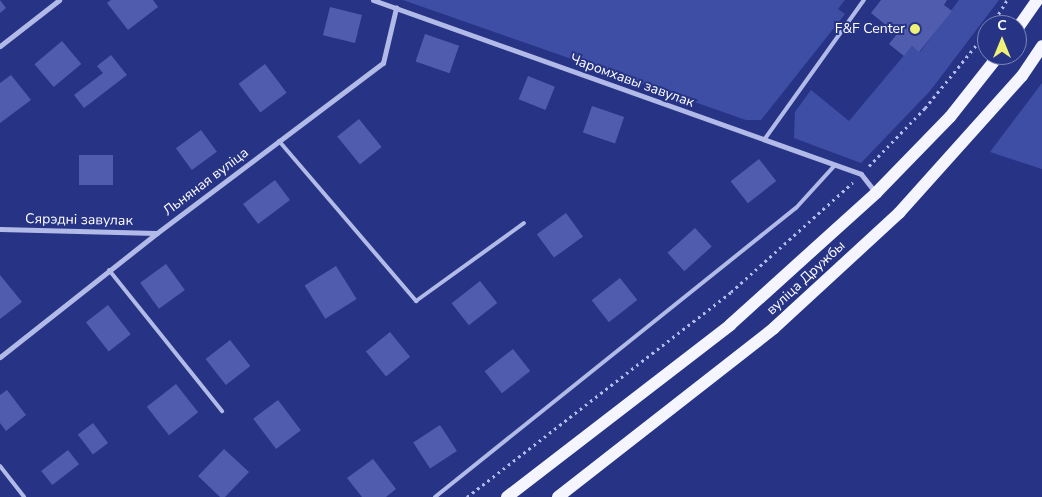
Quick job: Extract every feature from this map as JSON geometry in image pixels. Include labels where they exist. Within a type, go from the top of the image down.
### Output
[{"type":"main road","points":[[1027,15],[1037,0]]},
{"type":"main road","name":"вуліца Дружбы","points":[[558,497],[774,328],[899,213],[1022,76],[1042,46]]},
{"type":"main road","name":"вуліца Дружбы","points":[[508,497],[730,324],[876,193],[950,116],[990,65]]},
{"type":"street","points":[[0,46],[59,0]]},
{"type":"street","name":"Чаромхавы завулак","points":[[373,0],[861,174],[876,193]]},
{"type":"street","name":"Льняная вуліца","points":[[0,357],[157,233],[383,63],[396,8]]},
{"type":"street","name":"Сярэдні завулак","points":[[0,229],[157,233]]},
{"type":"lane","points":[[764,140],[864,0]]},
{"type":"lane","points":[[280,141],[416,301],[524,223]]},
{"type":"lane","points":[[434,497],[796,208],[835,165]]},
{"type":"lane","points":[[109,270],[222,411]]},
{"type":"lane","points":[[0,466],[24,497]]},
{"type":"path","points":[[998,15],[1007,0]]},
{"type":"path","points":[[869,166],[925,108],[977,44]]},
{"type":"path","points":[[467,497],[732,292],[854,182]]},
{"type":"shaded area","points":[[403,0],[845,0],[838,9],[845,14],[761,120],[746,120]]},
{"type":"shaded area","points":[[959,0],[999,0],[988,15],[977,15],[977,29],[930,91],[861,163],[794,138],[795,112],[811,90],[849,121],[912,46],[920,52]]},
{"type":"shaded area","points":[[1042,83],[1042,169],[990,152]]},
{"type":"building","points":[[0,0],[6,8],[0,13]]},
{"type":"building","points":[[111,0],[153,0],[158,7],[128,30],[107,3]]},
{"type":"building","name":"F&F Center","points":[[881,0],[947,0],[944,5],[952,11],[919,52],[912,46],[904,56],[889,44],[897,34],[871,13]]},
{"type":"building","points":[[330,7],[362,15],[355,43],[323,35]]},
{"type":"building","points":[[425,34],[459,46],[450,73],[416,61]]},
{"type":"building","points":[[62,41],[81,64],[54,87],[34,64]]},
{"type":"building","points":[[111,55],[127,75],[84,108],[74,95],[103,73],[97,66]]},
{"type":"building","points":[[265,64],[287,93],[260,113],[239,84]]},
{"type":"building","points":[[11,75],[31,100],[0,123],[0,83]]},
{"type":"building","points":[[528,76],[555,87],[546,110],[519,99]]},
{"type":"building","points":[[592,106],[624,117],[615,144],[583,132]]},
{"type":"building","points":[[359,119],[382,147],[360,165],[337,137]]},
{"type":"building","points":[[201,130],[217,152],[192,170],[176,148]]},
{"type":"building","points":[[79,155],[113,155],[113,185],[79,185]]},
{"type":"building","points":[[759,159],[776,181],[748,203],[731,181]]},
{"type":"building","points":[[275,180],[290,200],[258,224],[243,204]]},
{"type":"building","points":[[566,213],[583,236],[554,258],[537,234]]},
{"type":"building","points":[[695,228],[712,247],[684,271],[668,253]]},
{"type":"building","points":[[166,264],[185,290],[159,309],[140,283]]},
{"type":"building","points":[[336,266],[357,299],[325,319],[305,286]]},
{"type":"building","points":[[0,275],[22,302],[0,319]]},
{"type":"building","points":[[620,278],[637,300],[609,322],[592,300]]},
{"type":"building","points":[[480,281],[497,303],[469,325],[452,303]]},
{"type":"building","points":[[108,305],[131,334],[109,351],[86,322]]},
{"type":"building","points":[[390,332],[410,357],[386,376],[366,352]]},
{"type":"building","points":[[230,340],[250,366],[226,385],[206,359]]},
{"type":"building","points":[[513,349],[530,371],[502,393],[485,371]]},
{"type":"building","points":[[176,384],[198,412],[169,435],[147,407]]},
{"type":"building","points":[[7,390],[26,415],[6,431],[0,423],[0,395]]},
{"type":"building","points":[[278,400],[301,430],[276,449],[253,419]]},
{"type":"building","points":[[93,423],[108,443],[93,454],[78,434]]},
{"type":"building","points":[[440,425],[457,451],[430,468],[413,442]]},
{"type":"building","points":[[224,449],[249,472],[225,497],[220,497],[198,476]]},
{"type":"building","points":[[68,450],[79,464],[52,485],[41,471]]},
{"type":"building","points":[[373,459],[396,489],[386,497],[362,497],[347,478]]},
{"type":"place","name":"F&F Center","points":[[915,29]]}]
